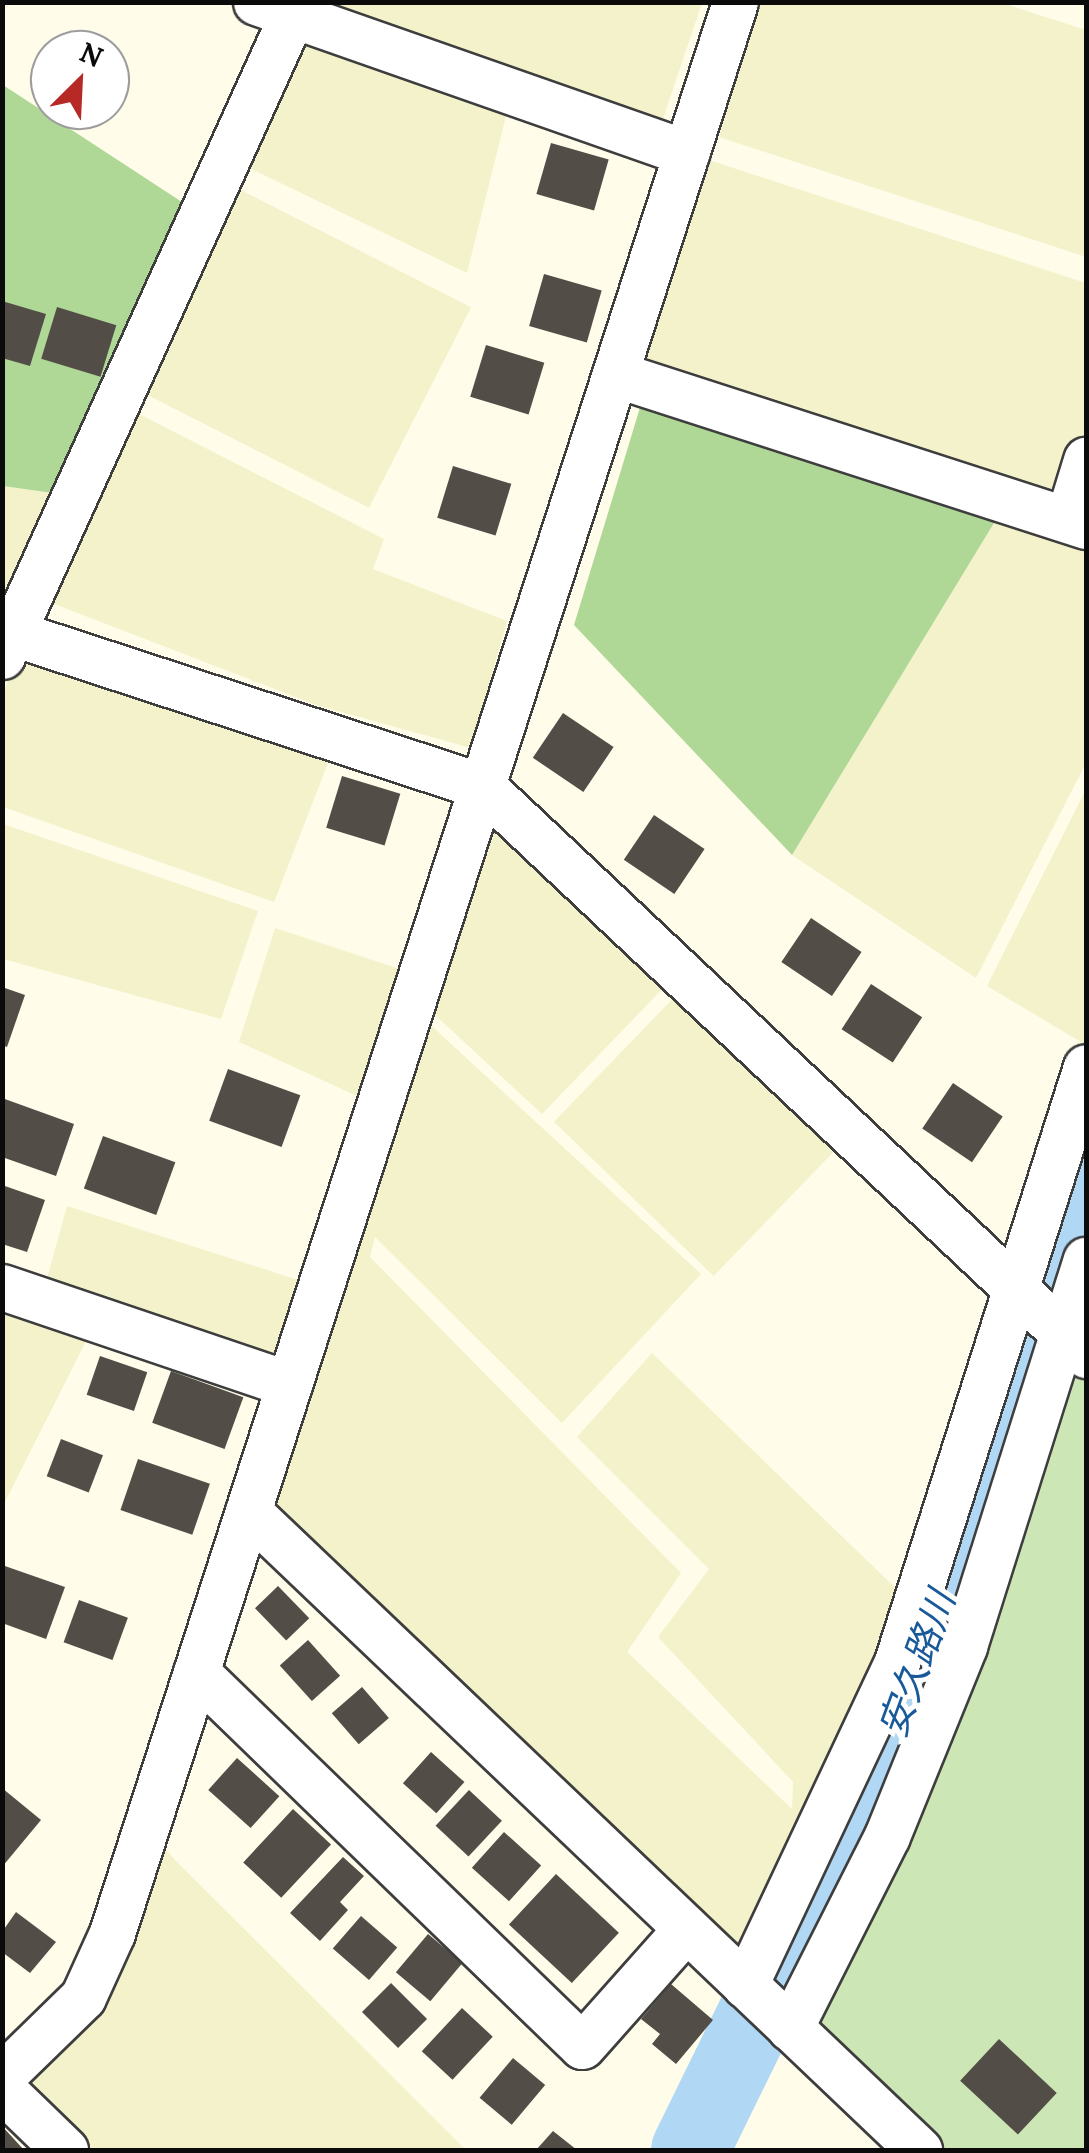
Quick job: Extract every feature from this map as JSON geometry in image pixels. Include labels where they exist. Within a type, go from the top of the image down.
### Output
[{"type":"street","points":[[2,2076],[83,1997],[112,1933],[735,2]]},
{"type":"street","points":[[686,153],[282,8],[6,644],[482,786],[1014,1293],[1075,1344]]},
{"type":"street","points":[[615,374],[1077,523],[1086,460]]},
{"type":"street","points":[[745,1986],[897,1662],[1086,1067]]},
{"type":"street","points":[[790,2028],[887,1836],[958,1662],[1075,1344],[1086,1260]]},
{"type":"street","points":[[2,1288],[290,1384]]},
{"type":"street","points":[[248,1512],[919,2150]]},
{"type":"street","points":[[196,1672],[582,2046],[686,1929]]},
{"type":"street","points":[[2,2089],[65,2150]]},
{"type":"green space","points":[[325,2],[702,3],[663,119]]},
{"type":"green space","points":[[760,3],[1002,3],[1086,30],[1086,257],[719,137]]},
{"type":"green space","points":[[300,40],[508,108],[467,273],[247,167]]},
{"type":"green space","points":[[3,85],[30,103],[30,130],[72,130],[185,204],[53,493],[3,486]]},
{"type":"green space","points":[[709,160],[1086,283],[1086,525],[643,362]]},
{"type":"green space","points":[[235,187],[471,307],[369,508],[133,387]]},
{"type":"green space","points":[[642,401],[1000,513],[792,855],[574,625]]},
{"type":"green space","points":[[139,414],[384,539],[373,569],[507,621],[471,748],[316,705],[49,602]]},
{"type":"green space","points":[[3,486],[53,493],[3,601]]},
{"type":"green space","points":[[1007,500],[1086,528],[1086,763],[976,978],[792,855]]},
{"type":"green space","points":[[21,652],[330,758],[274,902],[3,807],[3,693]]},
{"type":"green space","points":[[1086,789],[1086,1045],[987,986]]},
{"type":"green space","points":[[493,822],[671,980],[542,1114],[421,1002]]},
{"type":"green space","points":[[3,824],[258,911],[221,1019],[3,959]]},
{"type":"green space","points":[[275,928],[403,970],[411,1007],[701,1274],[562,1423],[375,1237],[370,1257],[681,1573],[627,1652],[792,1809],[793,1782],[658,1637],[709,1569],[577,1437],[652,1353],[911,1603],[907,1631],[745,1985],[252,1499],[289,1385],[97,1319],[3,1506],[2,1287],[41,1300],[67,1206],[320,1287],[379,1106],[239,1042]]},
{"type":"green space","points":[[688,983],[848,1137],[714,1276],[554,1122]]},
{"type":"green space","points":[[1057,1354],[1086,1380],[1086,2150],[919,2150],[790,2028]]},
{"type":"green space","points":[[146,1827],[466,2150],[65,2150],[3,2076],[83,1997]]},
{"type":"building","points":[[551,143],[609,160],[594,210],[536,194]]},
{"type":"building","points":[[544,274],[602,291],[587,342],[529,326]]},
{"type":"building","points":[[2,301],[46,314],[30,366],[2,358]]},
{"type":"building","points":[[57,307],[116,325],[101,377],[41,359]]},
{"type":"building","points":[[486,345],[544,363],[529,414],[470,397]]},
{"type":"building","points":[[453,466],[511,484],[496,535],[437,518]]},
{"type":"building","points":[[563,713],[614,747],[583,792],[533,758]]},
{"type":"building","points":[[342,776],[400,794],[385,845],[326,828]]},
{"type":"building","points":[[654,815],[705,849],[674,894],[624,860]]},
{"type":"building","points":[[811,918],[862,952],[832,996],[781,962]]},
{"type":"building","points":[[871,984],[922,1017],[893,1063],[842,1029]]},
{"type":"building","points":[[2,987],[25,995],[7,1047],[2,1045]]},
{"type":"building","points":[[228,1069],[300,1095],[282,1147],[209,1121]]},
{"type":"building","points":[[953,1083],[1003,1117],[972,1162],[922,1129]]},
{"type":"building","points":[[2,1098],[74,1124],[56,1176],[2,1157]]},
{"type":"building","points":[[103,1136],[175,1162],[156,1215],[84,1189]]},
{"type":"building","points":[[2,1185],[45,1200],[27,1252],[2,1244]]},
{"type":"building","points":[[100,1356],[147,1372],[134,1411],[87,1395]]},
{"type":"building","points":[[171,1371],[243,1397],[225,1449],[152,1423]]},
{"type":"building","points":[[61,1439],[103,1455],[89,1492],[47,1476]]},
{"type":"building","points":[[138,1459],[210,1484],[192,1535],[120,1510]]},
{"type":"building","points":[[2,1565],[65,1587],[46,1639],[2,1623]]},
{"type":"building","points":[[278,1586],[309,1618],[286,1641],[255,1608]]},
{"type":"building","points":[[79,1600],[128,1618],[112,1660],[64,1642]]},
{"type":"building","points":[[308,1640],[340,1676],[312,1701],[280,1665]]},
{"type":"building","points":[[362,1687],[389,1718],[359,1744],[332,1713]]},
{"type":"building","points":[[431,1752],[464,1782],[436,1813],[403,1783]]},
{"type":"building","points":[[237,1758],[279,1796],[251,1828],[208,1790]]},
{"type":"building","points":[[2,1788],[41,1820],[2,1867]]},
{"type":"building","points":[[469,1790],[502,1821],[468,1857],[436,1826]]},
{"type":"building","points":[[293,1809],[331,1844],[281,1898],[243,1862]]},
{"type":"building","points":[[504,1832],[541,1865],[509,1901],[472,1868]]},
{"type":"building","points":[[343,1857],[364,1876],[340,1902],[348,1910],[320,1941],[290,1913]]},
{"type":"building","points":[[556,1874],[619,1933],[572,1983],[509,1924]]},
{"type":"building","points":[[16,1912],[56,1942],[30,1973],[2,1952],[2,1932]]},
{"type":"building","points":[[361,1916],[397,1947],[369,1980],[333,1948]]},
{"type":"building","points":[[428,1934],[462,1963],[430,2001],[396,1972]]},
{"type":"building","points":[[391,1983],[427,2019],[398,2048],[362,2012]]},
{"type":"building","points":[[671,1984],[713,2020],[676,2064],[652,2044],[660,2034],[641,2019]]},
{"type":"building","points":[[462,2008],[493,2037],[452,2080],[422,2051]]},
{"type":"building","points":[[999,2039],[1057,2093],[1018,2135],[960,2081]]},
{"type":"building","points":[[513,2058],[545,2085],[512,2125],[480,2098]]},
{"type":"building","points":[[2,2126],[24,2150],[2,2150]]},
{"type":"building","points":[[553,2131],[577,2150],[536,2150]]},
{"type":"waterway","name":"安久路川","points":[[690,2150],[900,1722],[1086,1154]]}]
